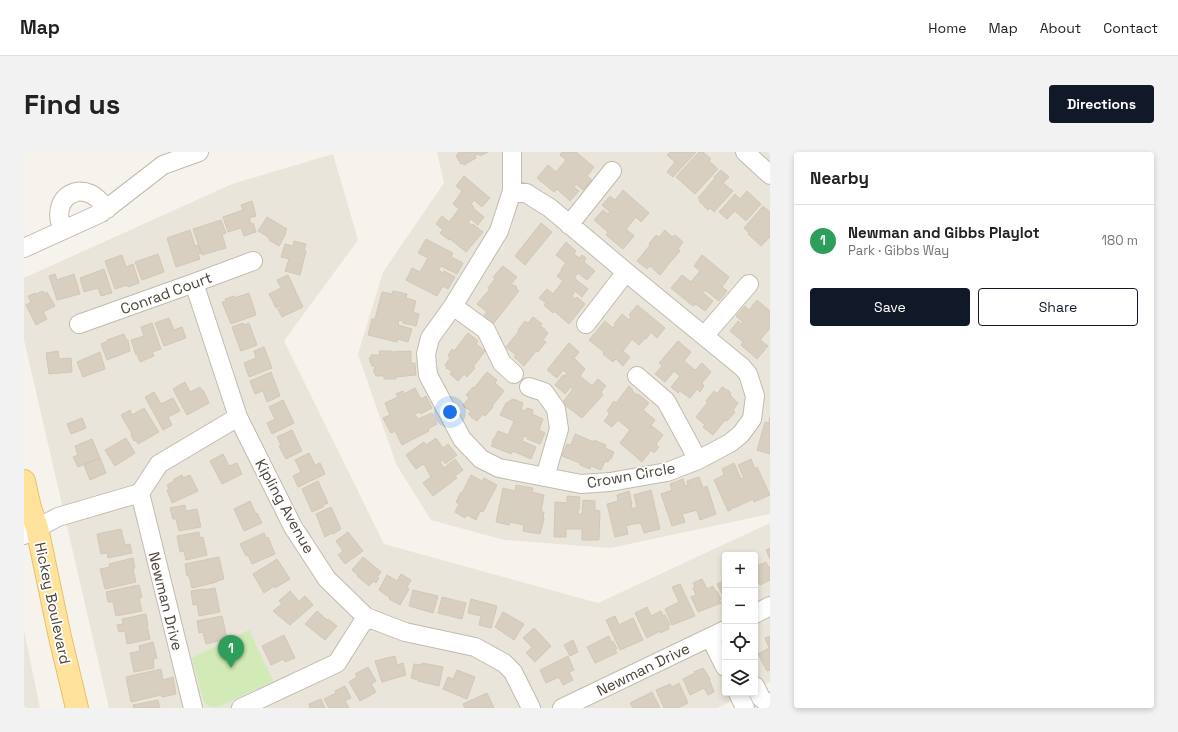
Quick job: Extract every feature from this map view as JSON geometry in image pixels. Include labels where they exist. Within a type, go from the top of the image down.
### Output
[{"type":"main road","name":"Hickey Boulevard","points":[[24,481],[30,508],[30,531],[76,706]]},
{"type":"street","points":[[24,248],[101,213],[163,165],[199,152]]},
{"type":"street","name":"Crown Circle","points":[[512,152],[512,192],[500,231],[453,306],[430,338],[426,354],[428,375],[462,439],[480,459],[499,468],[581,484],[610,482],[667,472],[698,460],[730,443],[741,434],[752,419],[762,397],[742,367],[550,208],[526,193],[512,192]]},
{"type":"street","points":[[745,152],[770,175]]},
{"type":"street","points":[[569,225],[612,171]]},
{"type":"street","points":[[63,230],[60,224],[60,207],[64,199],[70,194],[84,192],[91,194],[107,209]]},
{"type":"street","name":"Conrad Court","points":[[79,324],[194,284],[253,261]]},
{"type":"street","points":[[586,324],[626,272]]},
{"type":"street","name":"Kipling Avenue","points":[[194,284],[238,417],[293,527],[327,579],[366,617],[405,632],[474,647],[504,663],[513,672],[531,708]]},
{"type":"street","points":[[704,336],[749,284]]},
{"type":"street","points":[[453,306],[486,330],[502,363],[514,374]]},
{"type":"street","points":[[637,376],[666,401],[698,460]]},
{"type":"street","points":[[529,387],[544,392],[556,409],[559,429],[545,477]]},
{"type":"street","points":[[30,531],[58,517],[140,493],[158,464],[238,417]]},
{"type":"street","name":"Newman Drive","points":[[140,493],[193,708]]},
{"type":"street","points":[[758,612],[770,606]]},
{"type":"street","points":[[241,708],[337,663],[366,617]]},
{"type":"street","points":[[718,633],[724,660]]},
{"type":"street","name":"Newman Drive","points":[[562,708],[718,633]]},
{"type":"street","points":[[758,692],[761,698],[770,705]]},
{"type":"street","points":[[739,696],[744,708]]},
{"type":"shaded area","points":[[437,152],[770,152],[770,514],[610,548],[504,540],[431,520],[396,464],[358,354],[383,272],[444,183]]},
{"type":"shaded area","points":[[333,154],[358,240],[284,341],[384,544],[598,603],[770,523],[770,682],[758,688],[758,552],[722,552],[722,696],[742,696],[717,708],[109,708],[24,340],[24,278],[232,184]]},
{"type":"shaded area","points":[[24,630],[40,708],[24,708]]},
{"type":"green space","points":[[249,630],[273,681],[222,705],[214,707],[208,705],[204,702],[192,658]]},
{"type":"building","points":[[460,152],[488,152],[480,156],[478,154],[475,155],[476,158],[464,165],[463,163],[461,164],[456,156]]},
{"type":"building","points":[[562,152],[576,152],[594,167],[587,176],[592,180],[583,190],[576,184],[574,187],[579,191],[570,201],[557,189],[554,192],[537,178],[548,165],[556,172],[566,160],[560,155]]},
{"type":"building","points":[[670,152],[696,152],[673,177],[667,172],[675,162],[667,155]]},
{"type":"building","points":[[699,152],[703,152],[711,159],[709,161],[718,169],[695,194],[676,177]]},
{"type":"building","points":[[721,170],[729,177],[723,183],[733,191],[714,212],[710,208],[708,210],[698,198]]},
{"type":"building","points":[[464,176],[490,198],[482,207],[474,200],[471,204],[474,207],[473,208],[484,217],[478,225],[471,219],[468,222],[483,232],[466,252],[440,233],[443,230],[436,224],[442,216],[449,222],[459,209],[453,204],[462,191],[456,186]]},
{"type":"building","points":[[623,190],[649,213],[641,222],[636,217],[626,229],[634,236],[623,249],[606,235],[608,232],[594,220],[603,210],[608,214],[610,212],[602,205],[610,196],[615,200]]},
{"type":"building","points":[[747,191],[761,204],[746,221],[735,211],[727,219],[719,212],[735,194],[740,199]]},
{"type":"building","points":[[252,201],[256,216],[249,218],[251,224],[253,223],[256,232],[244,236],[241,228],[228,232],[223,217],[243,210],[241,205]]},
{"type":"building","points":[[763,206],[770,212],[770,237],[761,246],[748,234],[749,233],[744,228]]},
{"type":"building","points":[[267,217],[287,229],[279,246],[258,231]]},
{"type":"building","points":[[221,220],[226,233],[222,234],[226,248],[202,255],[193,229]]},
{"type":"building","points":[[541,223],[552,232],[525,265],[515,256]]},
{"type":"building","points":[[190,230],[195,246],[198,245],[201,253],[198,254],[200,259],[176,267],[167,238]]},
{"type":"building","points":[[665,230],[672,237],[675,235],[683,242],[678,249],[680,251],[660,275],[650,266],[647,269],[637,261],[656,235],[659,237]]},
{"type":"building","points":[[426,239],[453,253],[451,257],[463,263],[457,274],[441,266],[438,270],[443,273],[444,271],[455,277],[448,289],[443,286],[437,296],[406,280],[412,268],[420,272],[428,258],[418,253]]},
{"type":"building","points":[[294,241],[306,244],[304,251],[306,251],[300,275],[285,271],[289,259],[281,257],[285,244],[293,246]]},
{"type":"building","points":[[566,242],[576,251],[574,254],[579,258],[582,255],[586,258],[584,262],[595,271],[587,280],[578,273],[574,278],[588,289],[582,297],[575,291],[572,296],[575,299],[577,297],[585,304],[569,324],[554,311],[553,313],[544,305],[546,303],[539,298],[547,289],[553,294],[563,281],[557,276],[566,263],[556,255]]},
{"type":"building","points":[[158,254],[164,272],[142,280],[135,262]]},
{"type":"building","points":[[122,255],[126,267],[133,264],[139,283],[128,287],[127,285],[115,289],[105,261]]},
{"type":"building","points":[[702,255],[729,277],[722,287],[727,291],[719,301],[705,290],[703,293],[713,301],[705,311],[696,304],[693,306],[671,288],[682,275],[691,282],[700,271],[694,266]]},
{"type":"building","points":[[503,266],[517,277],[511,284],[517,287],[516,288],[519,291],[494,323],[484,315],[487,312],[477,304],[490,289],[488,288],[495,279],[493,277]]},
{"type":"building","points":[[104,269],[112,293],[101,296],[98,288],[84,292],[80,278]]},
{"type":"building","points":[[55,274],[57,280],[74,274],[80,294],[57,300],[49,276]]},
{"type":"building","points":[[288,275],[303,307],[282,317],[278,309],[281,308],[280,306],[276,308],[269,294],[281,288],[277,280]]},
{"type":"building","points":[[43,291],[44,294],[47,292],[55,306],[43,312],[47,319],[36,325],[26,305],[31,302],[28,296]]},
{"type":"building","points":[[393,291],[407,294],[406,298],[416,301],[413,312],[419,314],[416,326],[403,323],[403,321],[399,320],[398,325],[412,329],[408,342],[398,339],[397,342],[368,335],[372,319],[375,319],[382,292],[392,294]]},
{"type":"building","points":[[249,293],[256,315],[231,324],[222,302],[226,301],[225,299],[234,296],[234,298]]},
{"type":"building","points":[[757,300],[770,311],[770,328],[760,340],[768,346],[757,359],[741,345],[743,342],[730,331],[738,321],[742,324],[743,322],[736,316],[745,306],[749,310]]},
{"type":"building","points":[[637,305],[665,328],[657,338],[651,332],[639,345],[632,339],[623,351],[630,357],[623,366],[616,359],[613,362],[603,354],[604,352],[589,340],[605,321],[613,328],[615,325],[614,324],[622,314],[629,320],[631,317],[629,315]]},
{"type":"building","points":[[533,317],[542,324],[540,326],[548,333],[543,340],[546,342],[538,352],[536,351],[524,366],[514,357],[516,355],[506,347],[525,321],[528,323]]},
{"type":"building","points":[[169,318],[174,330],[182,327],[186,338],[164,346],[155,323]]},
{"type":"building","points":[[152,323],[161,349],[152,352],[154,356],[140,362],[131,340],[144,336],[141,327]]},
{"type":"building","points":[[243,323],[244,325],[249,323],[257,345],[241,351],[232,327]]},
{"type":"building","points":[[468,333],[478,341],[476,344],[485,351],[473,367],[475,368],[467,377],[464,374],[458,381],[450,374],[452,371],[446,368],[447,367],[445,365],[450,358],[448,356],[452,349],[454,351]]},
{"type":"building","points":[[124,334],[126,340],[128,340],[130,351],[107,360],[101,344],[108,341],[107,340]]},
{"type":"building","points":[[678,341],[691,352],[684,361],[695,370],[702,363],[711,372],[702,383],[704,386],[700,392],[697,389],[690,398],[680,391],[678,393],[671,387],[680,376],[674,371],[665,382],[655,374],[662,366],[659,363]]},
{"type":"building","points":[[569,343],[579,352],[574,358],[585,369],[580,376],[592,386],[598,379],[606,386],[601,392],[603,395],[582,418],[562,403],[573,389],[571,387],[565,394],[555,385],[563,375],[565,376],[567,373],[563,370],[557,378],[547,370]]},
{"type":"building","points":[[264,347],[272,368],[249,377],[244,363],[256,358],[254,351]]},
{"type":"building","points":[[58,351],[59,359],[71,358],[72,372],[49,374],[46,353]]},
{"type":"building","points":[[379,351],[411,351],[411,363],[415,363],[416,375],[396,377],[396,379],[384,379],[384,376],[376,376],[374,373],[375,366],[372,366],[369,358],[371,358],[371,355],[380,355]]},
{"type":"building","points":[[100,352],[105,369],[83,377],[77,362]]},
{"type":"building","points":[[271,372],[280,396],[267,402],[263,391],[255,394],[250,381]]},
{"type":"building","points":[[487,372],[497,380],[495,383],[504,391],[485,416],[483,414],[477,421],[468,414],[471,411],[463,405],[469,398],[466,395]]},
{"type":"building","points":[[185,382],[190,392],[200,387],[209,403],[187,415],[173,389]]},
{"type":"building","points":[[629,386],[633,390],[632,391],[649,403],[643,410],[655,420],[649,428],[652,426],[663,435],[656,444],[659,447],[654,453],[651,450],[642,462],[620,443],[630,430],[618,420],[612,427],[604,421],[610,413],[607,411],[614,401],[616,403]]},
{"type":"building","points":[[722,387],[729,391],[731,394],[730,395],[738,403],[733,410],[735,412],[727,421],[725,420],[713,435],[703,427],[705,425],[696,417],[708,402],[706,401],[714,391],[717,394]]},
{"type":"building","points":[[415,388],[421,399],[426,396],[432,408],[421,414],[420,412],[415,414],[418,419],[432,413],[437,424],[428,429],[429,431],[402,445],[395,431],[391,433],[383,418],[390,415],[385,403],[398,397],[396,394],[403,391],[404,394]]},
{"type":"building","points":[[154,392],[161,404],[173,398],[180,411],[168,417],[172,425],[163,430],[145,397]]},
{"type":"building","points":[[513,399],[523,403],[521,410],[525,411],[527,408],[533,410],[532,414],[543,419],[539,430],[545,433],[540,444],[527,439],[528,437],[524,436],[522,441],[536,447],[531,459],[513,451],[511,454],[491,446],[498,431],[508,435],[514,421],[500,415],[506,403]]},
{"type":"building","points":[[283,400],[294,423],[272,434],[267,423],[275,419],[269,407]]},
{"type":"building","points":[[144,408],[159,432],[138,444],[136,440],[134,441],[131,435],[132,434],[121,415],[130,410],[132,415]]},
{"type":"building","points":[[770,417],[770,454],[757,450],[765,422],[769,423]]},
{"type":"building","points":[[82,418],[86,428],[71,434],[67,424]]},
{"type":"building","points":[[292,430],[302,451],[286,459],[279,446],[281,445],[277,437]]},
{"type":"building","points":[[575,434],[606,445],[605,448],[614,452],[608,462],[605,461],[601,470],[591,466],[590,469],[580,465],[580,463],[562,456],[567,444],[571,445]]},
{"type":"building","points":[[126,438],[135,453],[115,466],[105,450]]},
{"type":"building","points":[[436,438],[443,448],[448,444],[457,455],[445,464],[443,460],[440,462],[444,468],[455,459],[463,470],[455,476],[457,478],[433,496],[423,483],[431,477],[428,470],[423,464],[416,469],[406,455],[424,442],[426,445]]},
{"type":"building","points":[[92,439],[100,458],[78,467],[73,457],[78,455],[75,446]]},
{"type":"building","points":[[309,453],[315,465],[320,463],[325,474],[298,487],[293,476],[301,472],[295,460]]},
{"type":"building","points":[[223,454],[229,466],[237,463],[242,474],[222,484],[210,461]]},
{"type":"building","points":[[100,458],[106,473],[90,480],[84,465]]},
{"type":"building","points":[[751,459],[755,469],[757,467],[770,495],[754,502],[753,499],[728,511],[714,480],[724,475],[722,469],[734,463],[741,479],[744,478],[738,465]]},
{"type":"building","points":[[182,475],[183,478],[190,475],[198,491],[172,503],[167,490],[169,489],[167,485]]},
{"type":"building","points":[[471,475],[482,481],[484,478],[497,485],[483,512],[480,511],[476,520],[467,515],[465,518],[455,512],[459,504],[456,502]]},
{"type":"building","points":[[699,477],[703,488],[707,486],[716,514],[700,520],[697,510],[682,514],[685,522],[672,526],[661,494],[672,490],[670,484],[683,479],[685,486],[688,485],[687,481]]},
{"type":"building","points":[[318,481],[328,503],[312,512],[302,489]]},
{"type":"building","points":[[516,485],[533,488],[532,492],[544,495],[541,512],[544,512],[544,519],[540,534],[523,531],[524,525],[510,522],[509,525],[496,522],[503,488],[515,491]]},
{"type":"building","points":[[651,490],[660,529],[644,533],[641,523],[633,524],[626,526],[628,534],[615,537],[607,504],[618,501],[617,495],[629,491],[632,509],[637,507],[634,495]]},
{"type":"building","points":[[567,496],[580,497],[578,514],[582,514],[583,500],[595,501],[595,510],[600,511],[599,540],[582,540],[582,529],[566,529],[566,537],[554,537],[555,502],[567,503]]},
{"type":"building","points":[[250,501],[262,523],[244,531],[234,509]]},
{"type":"building","points":[[185,505],[186,511],[197,509],[201,527],[179,531],[176,519],[173,519],[170,508]]},
{"type":"building","points":[[331,507],[341,529],[325,537],[316,514]]},
{"type":"building","points":[[121,529],[125,545],[130,544],[132,553],[108,558],[107,553],[101,554],[97,534]]},
{"type":"building","points":[[199,532],[200,538],[203,537],[207,555],[186,560],[184,551],[180,552],[177,536]]},
{"type":"building","points":[[348,532],[363,551],[345,564],[338,555],[343,551],[336,541]]},
{"type":"building","points":[[264,533],[266,538],[268,537],[275,554],[252,564],[248,555],[246,556],[240,544]]},
{"type":"building","points":[[770,548],[770,559],[766,550]]},
{"type":"building","points":[[219,557],[224,579],[192,588],[189,576],[187,576],[185,564]]},
{"type":"building","points":[[363,557],[381,572],[377,577],[379,578],[376,583],[374,581],[369,586],[352,570]]},
{"type":"building","points":[[133,558],[135,568],[133,569],[136,582],[105,589],[100,569],[110,567],[109,564]]},
{"type":"building","points":[[277,559],[290,579],[275,588],[274,586],[264,593],[253,574]]},
{"type":"building","points":[[766,562],[768,567],[770,567],[770,580],[760,585],[758,584],[758,566]]},
{"type":"building","points":[[401,574],[411,580],[407,587],[409,589],[400,605],[389,599],[390,598],[379,590],[387,575],[397,581]]},
{"type":"building","points":[[702,579],[707,589],[713,586],[716,592],[717,591],[721,599],[719,600],[721,603],[698,612],[691,597],[696,595],[693,588],[695,587],[693,583]]},
{"type":"building","points":[[722,582],[722,594],[717,584]]},
{"type":"building","points":[[680,584],[695,616],[672,625],[665,609],[679,602],[672,587]]},
{"type":"building","points":[[139,585],[142,597],[139,598],[142,611],[116,616],[113,602],[108,602],[106,592]]},
{"type":"building","points":[[215,588],[220,612],[199,616],[197,604],[193,605],[191,591]]},
{"type":"building","points":[[413,590],[438,596],[433,613],[409,606]]},
{"type":"building","points":[[290,591],[299,601],[305,596],[313,605],[290,625],[273,611],[282,604],[279,601]]},
{"type":"building","points":[[442,597],[466,603],[462,619],[438,613]]},
{"type":"building","points":[[471,599],[497,606],[491,628],[479,625],[481,616],[468,613]]},
{"type":"building","points":[[647,607],[651,616],[661,611],[663,616],[665,615],[670,625],[668,626],[669,629],[660,633],[660,631],[647,638],[635,613]]},
{"type":"building","points":[[317,611],[337,626],[325,640],[305,624]]},
{"type":"building","points":[[503,612],[524,624],[514,640],[495,627]]},
{"type":"building","points":[[146,614],[150,639],[127,644],[125,631],[119,632],[117,625],[123,624],[122,619]]},
{"type":"building","points":[[222,616],[227,639],[206,644],[203,632],[199,633],[197,621]]},
{"type":"building","points":[[615,616],[619,625],[633,618],[643,640],[620,650],[606,620]]},
{"type":"building","points":[[534,628],[551,646],[535,662],[526,653],[532,647],[523,638]]},
{"type":"building","points":[[284,635],[295,658],[285,662],[284,659],[271,665],[262,646]]},
{"type":"building","points":[[609,636],[611,642],[613,641],[617,649],[615,650],[617,653],[595,663],[587,647]]},
{"type":"building","points":[[770,636],[770,670],[767,671],[758,654],[769,648],[765,638]]},
{"type":"building","points":[[573,640],[578,652],[570,656],[564,645]]},
{"type":"building","points":[[153,642],[157,658],[153,659],[154,668],[134,672],[130,653],[140,651],[139,646]]},
{"type":"building","points":[[395,656],[397,665],[403,663],[406,675],[382,682],[375,661]]},
{"type":"building","points":[[568,656],[574,670],[569,672],[573,680],[563,685],[559,677],[546,683],[540,670]]},
{"type":"building","points":[[422,663],[443,667],[439,686],[411,678],[414,664],[421,665]]},
{"type":"building","points":[[368,667],[376,681],[371,684],[376,692],[360,701],[349,682],[357,677],[355,674]]},
{"type":"building","points":[[703,668],[710,679],[714,692],[708,695],[704,688],[690,695],[683,679]]},
{"type":"building","points":[[161,669],[163,680],[173,677],[176,694],[162,697],[161,695],[131,702],[126,677]]},
{"type":"building","points":[[457,670],[475,677],[467,699],[443,689],[448,677],[453,679]]},
{"type":"building","points":[[679,683],[688,703],[678,708],[664,708],[656,690],[670,684],[672,687]]},
{"type":"building","points":[[345,686],[351,698],[345,701],[349,708],[329,708],[324,699],[336,693],[335,691]]},
{"type":"building","points":[[652,692],[660,708],[633,708],[630,703]]},
{"type":"building","points":[[487,693],[494,708],[465,708],[463,704]]},
{"type":"building","points":[[321,699],[325,708],[309,708],[309,704]]},
{"type":"building","points":[[158,700],[160,708],[134,708],[133,705]]},
{"type":"place","name":"Newman and Gibbs Playlot","points":[[231,668]]}]
